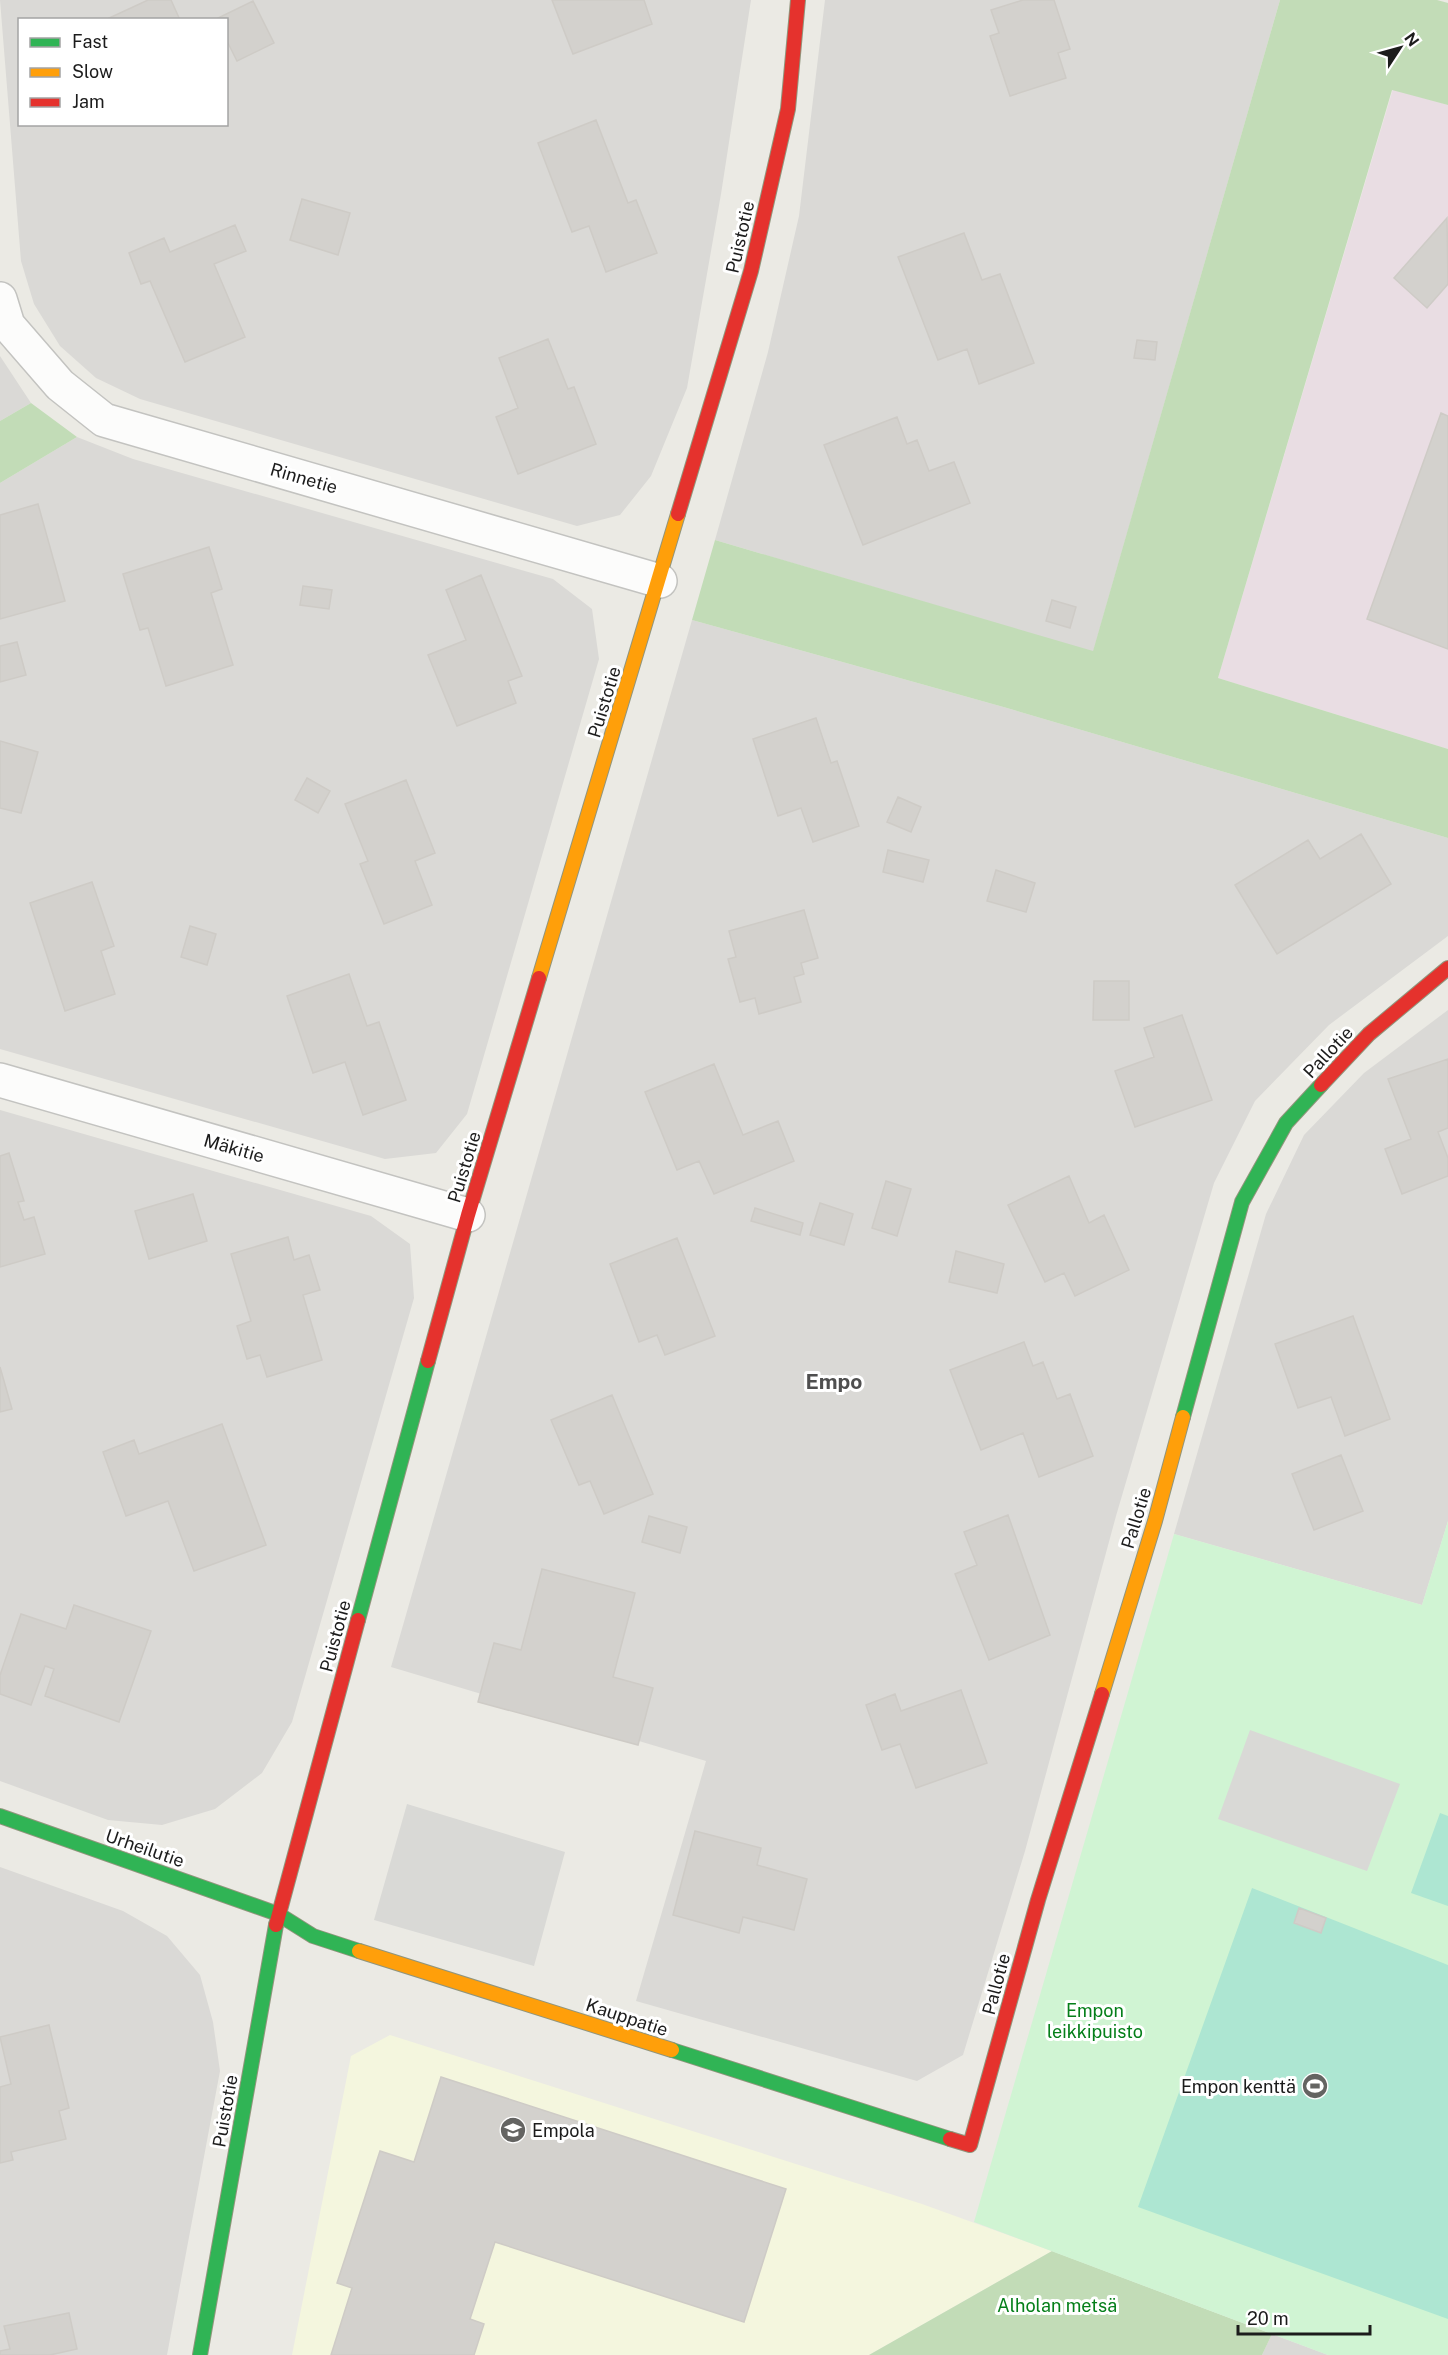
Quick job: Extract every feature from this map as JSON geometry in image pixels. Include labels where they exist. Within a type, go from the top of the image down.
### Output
[{"type":"street","name":"Puistotie","points":[[200,2355],[278,1914],[468,1215],[660,581],[751,271],[788,109],[798,0]]},
{"type":"street","name":"Rinnetie","points":[[0,299],[8,326],[60,385],[104,420],[660,581]]},
{"type":"street","name":"Pallotie","points":[[970,2145],[1041,1889],[1155,1521],[1242,1202],[1286,1123],[1369,1034],[1448,968]]},
{"type":"street","name":"Mäkitie","points":[[0,1080],[468,1215]]},
{"type":"street","name":"Urheilutie","points":[[0,1816],[278,1914]]},
{"type":"street","name":"Kauppatie","points":[[278,1914],[313,1936],[970,2145]]},
{"type":"shaded area","points":[[0,0],[751,0],[721,194],[687,388],[651,476],[620,515],[577,526],[140,399],[96,378],[60,346],[34,304],[21,261]]},
{"type":"shaded area","points":[[825,0],[1280,0],[1093,652],[715,540],[768,352],[799,216]]},
{"type":"shaded area","points":[[1393,89],[1448,105],[1448,749],[1218,678]]},
{"type":"shaded area","points":[[0,356],[31,403],[0,421]]},
{"type":"shaded area","points":[[77,437],[133,459],[553,579],[592,609],[599,659],[467,1114],[436,1153],[385,1159],[0,1049],[0,483]]},
{"type":"shaded area","points":[[692,620],[1007,708],[1448,838],[1448,936],[1329,1025],[1255,1101],[1214,1183],[1116,1516],[1025,1851],[963,2055],[917,2081],[636,2001],[706,1761],[391,1667]]},
{"type":"shaded area","points":[[1448,1010],[1448,1521],[1422,1605],[1174,1534],[1266,1214],[1304,1135],[1364,1073]]},
{"type":"shaded area","points":[[0,1110],[371,1216],[410,1244],[414,1298],[292,1722],[262,1773],[215,1809],[162,1825],[108,1820],[0,1781]]},
{"type":"shaded area","points":[[1250,1730],[1400,1784],[1367,1871],[1218,1819]]},
{"type":"shaded area","points":[[407,1804],[565,1852],[534,1966],[374,1920]]},
{"type":"shaded area","points":[[0,1867],[123,1911],[167,1936],[200,1975],[213,2022],[220,2071],[167,2355],[0,2355]]},
{"type":"shaded area","name":"Empola","points":[[390,2035],[922,2204],[1052,2251],[869,2355],[292,2355],[351,2056]]},
{"type":"shaded area","points":[[1272,2334],[1328,2355],[1262,2355]]},
{"type":"green space","points":[[1280,0],[1437,0],[1448,3],[1448,105],[1392,90],[1218,678],[1448,749],[1448,838],[1007,708],[692,620],[715,540],[1093,651]]},
{"type":"green space","points":[[31,403],[77,437],[0,483],[0,421]]},
{"type":"green space","name":"Empon leikkipuisto","points":[[1448,1521],[1448,2355],[1328,2355],[974,2222],[1174,1534],[1422,1605]]},
{"type":"green space","points":[[1440,1813],[1448,1816],[1448,1906],[1411,1893]]},
{"type":"green space","name":"Empon kenttä","points":[[1252,1888],[1448,1965],[1448,2319],[1138,2207]]},
{"type":"green space","name":"Alholan metsä","points":[[1052,2251],[1272,2334],[1262,2355],[869,2355]]},
{"type":"building","points":[[148,0],[171,0],[179,18],[109,18]]},
{"type":"building","points":[[552,0],[644,0],[652,24],[573,54]]},
{"type":"building","points":[[1023,0],[1054,0],[1070,49],[1058,53],[1066,78],[1010,96],[990,36],[999,33],[991,10]]},
{"type":"building","points":[[253,1],[274,43],[237,61],[228,43],[228,18],[218,18]]},
{"type":"building","points":[[596,120],[628,203],[636,200],[657,253],[606,272],[589,226],[572,232],[538,143]]},
{"type":"building","points":[[302,199],[350,213],[338,255],[290,240]]},
{"type":"building","points":[[1447,218],[1448,284],[1427,308],[1394,278]]},
{"type":"building","points":[[235,225],[246,251],[214,264],[245,337],[185,362],[150,281],[141,284],[129,253],[164,238],[170,252]]},
{"type":"building","points":[[964,233],[982,280],[1000,274],[1034,363],[979,384],[967,349],[938,360],[898,257]]},
{"type":"building","points":[[548,339],[568,389],[574,387],[596,444],[518,474],[496,417],[518,408],[499,358]]},
{"type":"building","points":[[1137,340],[1157,342],[1155,360],[1134,358]]},
{"type":"building","points":[[1441,413],[1448,416],[1448,649],[1367,619]]},
{"type":"building","points":[[897,417],[907,444],[917,440],[929,471],[954,462],[970,503],[863,545],[824,445]]},
{"type":"building","points":[[38,504],[65,601],[0,619],[0,515]]},
{"type":"building","points":[[209,547],[222,589],[211,593],[233,665],[166,686],[148,628],[140,630],[123,574]]},
{"type":"building","points":[[481,575],[522,676],[508,681],[516,703],[457,726],[428,655],[466,640],[446,590]]},
{"type":"building","points":[[303,586],[332,590],[329,609],[300,605]]},
{"type":"building","points":[[1052,600],[1076,607],[1070,628],[1046,621]]},
{"type":"building","points":[[17,642],[26,675],[0,682],[0,646]]},
{"type":"building","points":[[816,718],[831,763],[837,761],[859,826],[813,842],[801,808],[778,816],[753,739]]},
{"type":"building","points":[[0,741],[38,752],[21,813],[0,808]]},
{"type":"building","points":[[307,778],[330,791],[318,813],[295,800]]},
{"type":"building","points":[[406,780],[435,853],[415,861],[432,905],[384,924],[360,864],[368,861],[345,804]]},
{"type":"building","points":[[898,797],[921,807],[911,832],[887,822]]},
{"type":"building","points":[[1361,834],[1391,884],[1277,954],[1235,885],[1308,840],[1320,859]]},
{"type":"building","points":[[888,850],[929,860],[923,882],[883,872]]},
{"type":"building","points":[[996,870],[1035,883],[1026,912],[987,901]]},
{"type":"building","points":[[92,882],[114,946],[101,951],[115,994],[65,1011],[30,903]]},
{"type":"building","points":[[804,910],[818,958],[801,963],[804,974],[794,977],[801,1002],[759,1014],[755,998],[740,1002],[728,959],[736,957],[729,931]]},
{"type":"building","points":[[190,926],[216,934],[207,965],[181,957]]},
{"type":"building","points":[[349,974],[367,1026],[379,1022],[406,1100],[363,1115],[345,1062],[313,1073],[287,996]]},
{"type":"building","points":[[1094,981],[1129,981],[1129,1020],[1093,1020]]},
{"type":"building","points":[[1182,1015],[1212,1100],[1135,1127],[1115,1071],[1154,1057],[1144,1028]]},
{"type":"building","points":[[1448,1059],[1448,1128],[1438,1132],[1448,1158],[1448,1176],[1402,1194],[1385,1149],[1411,1139],[1388,1079]]},
{"type":"building","points":[[714,1064],[743,1135],[778,1121],[794,1161],[714,1194],[699,1161],[677,1170],[645,1092]]},
{"type":"building","points":[[9,1153],[24,1201],[18,1202],[24,1220],[34,1217],[45,1254],[0,1267],[0,1156]]},
{"type":"building","points":[[1069,1176],[1089,1223],[1104,1215],[1129,1270],[1075,1296],[1064,1273],[1045,1282],[1008,1205]]},
{"type":"building","points":[[886,1181],[911,1189],[897,1236],[872,1228]]},
{"type":"building","points":[[193,1194],[207,1241],[149,1259],[135,1211]]},
{"type":"building","points":[[820,1203],[853,1214],[844,1245],[810,1235]]},
{"type":"building","points":[[755,1208],[803,1223],[800,1235],[751,1221]]},
{"type":"building","points":[[288,1237],[294,1260],[309,1255],[320,1290],[303,1295],[322,1360],[267,1377],[260,1355],[247,1359],[237,1326],[251,1321],[231,1254]]},
{"type":"building","points":[[677,1238],[715,1336],[665,1355],[657,1335],[639,1342],[610,1264]]},
{"type":"building","points":[[956,1251],[1004,1264],[997,1293],[949,1282]]},
{"type":"building","points":[[1353,1316],[1390,1419],[1345,1436],[1331,1397],[1298,1408],[1275,1344]]},
{"type":"building","points":[[1024,1342],[1033,1366],[1043,1362],[1057,1399],[1070,1394],[1093,1456],[1039,1477],[1023,1433],[981,1450],[950,1370]]},
{"type":"building","points":[[0,1367],[12,1409],[0,1412]]},
{"type":"building","points":[[612,1395],[653,1494],[604,1514],[590,1481],[579,1485],[551,1420]]},
{"type":"building","points":[[222,1424],[266,1545],[194,1571],[168,1501],[126,1516],[103,1452],[134,1440],[139,1454]]},
{"type":"building","points":[[1341,1455],[1363,1511],[1314,1530],[1292,1474]]},
{"type":"building","points":[[1008,1515],[1050,1635],[989,1660],[955,1574],[977,1565],[964,1532]]},
{"type":"building","points":[[649,1516],[687,1527],[680,1553],[642,1542]]},
{"type":"building","points":[[542,1569],[635,1593],[613,1677],[653,1688],[638,1745],[478,1702],[494,1643],[521,1650]]},
{"type":"building","points":[[74,1605],[151,1631],[119,1722],[45,1696],[54,1669],[45,1666],[31,1705],[0,1694],[0,1675],[21,1614],[66,1629]]},
{"type":"building","points":[[961,1690],[987,1763],[916,1788],[900,1744],[882,1750],[866,1705],[895,1694],[901,1711]]},
{"type":"building","points":[[695,1831],[761,1848],[757,1865],[807,1879],[794,1930],[743,1917],[739,1933],[673,1915]]},
{"type":"building","points":[[1299,1908],[1326,1918],[1321,1933],[1294,1923]]},
{"type":"building","points":[[49,2025],[69,2108],[59,2111],[66,2139],[11,2152],[13,2160],[0,2163],[0,2087],[11,2084],[0,2037]]},
{"type":"building","points":[[441,2077],[786,2189],[744,2322],[495,2242],[470,2319],[484,2324],[474,2355],[331,2355],[352,2288],[337,2283],[380,2151],[414,2162]]},
{"type":"building","points":[[69,2313],[77,2349],[50,2355],[0,2355],[0,2351],[10,2349],[4,2326]]},
{"type":"traffic: fast","points":[[1183,1417],[1242,1202],[1286,1123],[1321,1085]]},
{"type":"traffic: fast","points":[[358,1620],[428,1361]]},
{"type":"traffic: fast","points":[[0,1816],[278,1914],[313,1936],[359,1951]]},
{"type":"traffic: fast","points":[[200,2355],[276,1925]]},
{"type":"traffic: fast","points":[[672,2050],[950,2139]]},
{"type":"traffic: slow","points":[[539,978],[678,514]]},
{"type":"traffic: slow","points":[[1102,1694],[1155,1521],[1183,1417]]},
{"type":"traffic: slow","points":[[359,1951],[672,2050]]},
{"type":"traffic: jam","points":[[678,514],[751,271],[788,109],[798,0]]},
{"type":"traffic: jam","points":[[1321,1085],[1369,1034],[1448,968]]},
{"type":"traffic: jam","points":[[428,1361],[468,1215],[539,978]]},
{"type":"traffic: jam","points":[[276,1925],[358,1620]]},
{"type":"traffic: jam","points":[[950,2139],[970,2145],[1038,1900],[1102,1694]]},
{"type":"place","name":"Empon kenttä","points":[[1315,2086]]},
{"type":"place","name":"Empola","points":[[513,2130]]},
{"type":"district","name":"Empo","points":[[834,1381]]}]
